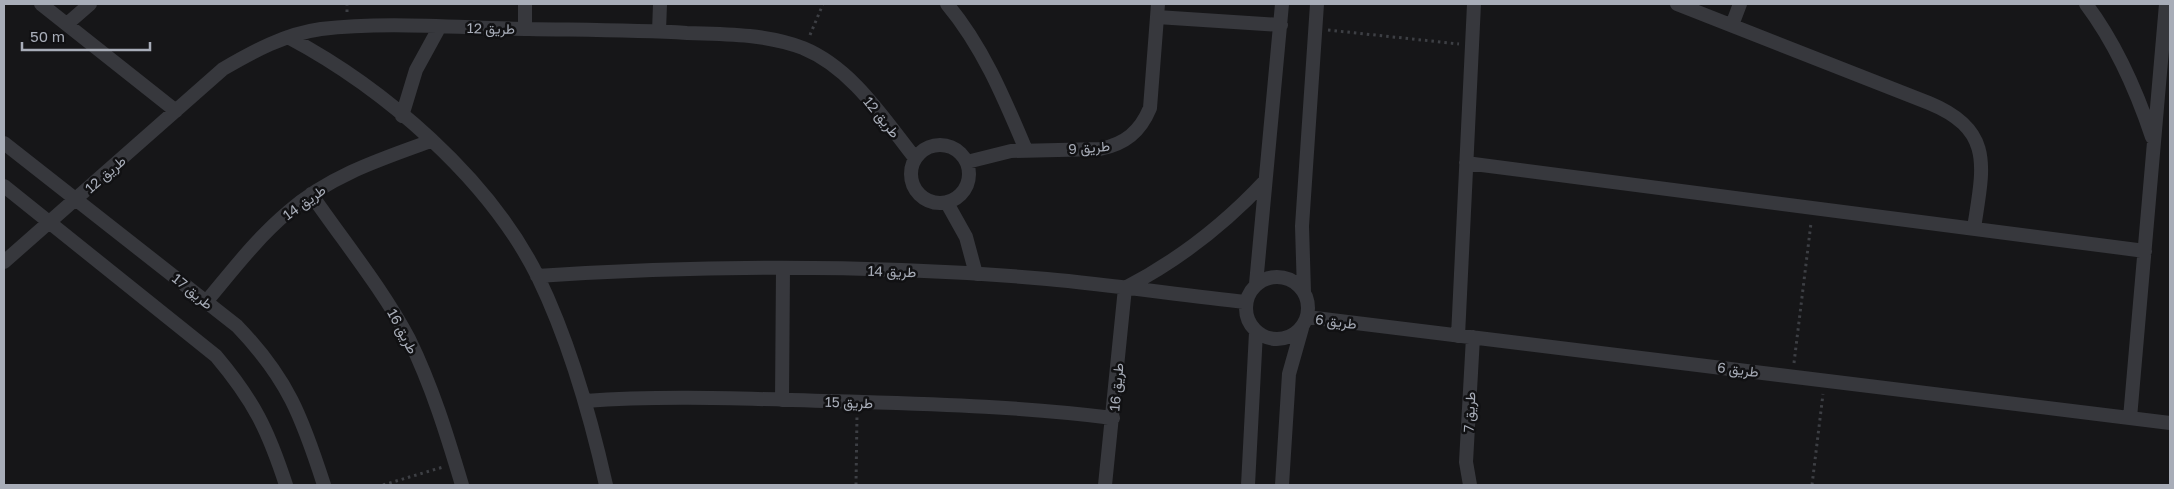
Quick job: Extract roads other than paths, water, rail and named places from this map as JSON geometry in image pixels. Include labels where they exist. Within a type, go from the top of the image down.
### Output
[{"type":"street","points":[[41,4],[176,111]]},
{"type":"street","points":[[67,24],[90,4]]},
{"type":"street","points":[[525,4],[525,29]]},
{"type":"street","points":[[659,31],[660,4]]},
{"type":"street","points":[[948,4],[986,60],[1001,89],[1026,150]]},
{"type":"street","points":[[1282,4],[1256,284],[1246,302],[1247,318],[1256,332],[1270,339],[1292,335],[1305,321]]},
{"type":"street","points":[[1282,485],[1289,374],[1292,357],[1305,321],[1307,300],[1304,292],[1301,242],[1317,4]]},
{"type":"street","points":[[1458,336],[1474,4]]},
{"type":"street","points":[[1677,4],[1948,110],[1965,124],[1977,142],[1982,163],[1974,228]]},
{"type":"street","points":[[1732,25],[1740,4]]},
{"type":"street","points":[[2086,4],[2122,60],[2140,100],[2154,142]]},
{"type":"street","points":[[2130,418],[2166,4]]},
{"type":"street","points":[[1158,10],[1280,25]]},
{"type":"street","name":"طريق 9","points":[[967,162],[996,153],[1114,147],[1137,132],[1145,121],[1152,94],[1158,10]]},
{"type":"street","name":"طريق 12","points":[[4,262],[223,70],[255,50],[288,37],[319,30],[346,27],[659,31],[770,38],[804,49],[833,66],[858,87],[915,158]]},
{"type":"street","points":[[402,116],[416,70],[439,28]]},
{"type":"street","points":[[288,37],[348,72],[431,141],[462,171],[490,204],[515,239],[537,276],[555,315],[585,401],[606,485]]},
{"type":"street","name":"طريق 14","points":[[206,302],[270,229],[311,194],[362,166],[431,141]]},
{"type":"street","name":"طريق 17","points":[[4,143],[237,326],[260,350],[280,377],[302,421],[324,485]]},
{"type":"street","points":[[938,145],[955,149],[967,162],[970,172],[968,182],[960,196],[947,203],[932,202],[919,195],[910,177],[915,158],[929,147],[938,145]]},
{"type":"street","points":[[1466,164],[2145,251]]},
{"type":"street","points":[[1125,288],[1164,267],[1214,231],[1265,181]]},
{"type":"street","points":[[4,186],[216,356],[241,385],[261,417],[286,485]]},
{"type":"street","name":"طريق 16","points":[[311,194],[385,298],[408,338],[428,380],[462,485]]},
{"type":"street","points":[[947,203],[966,237],[976,274]]},
{"type":"street","points":[[782,400],[783,268]]},
{"type":"street","name":"طريق 14","points":[[537,276],[652,270],[783,268],[976,274],[1246,302]]},
{"type":"street","points":[[1256,284],[1263,280],[1278,277],[1293,282],[1304,292]]},
{"type":"street","name":"طريق 16","points":[[1105,485],[1125,288]]},
{"type":"street","name":"طريق 6","points":[[1305,321],[1458,336],[2170,423]]},
{"type":"street","points":[[1248,485],[1256,332]]},
{"type":"street","name":"طريق 7","points":[[1470,485],[1466,462],[1473,338]]},
{"type":"street","name":"طريق 15","points":[[585,401],[664,398],[1015,407],[1113,418]]}]
